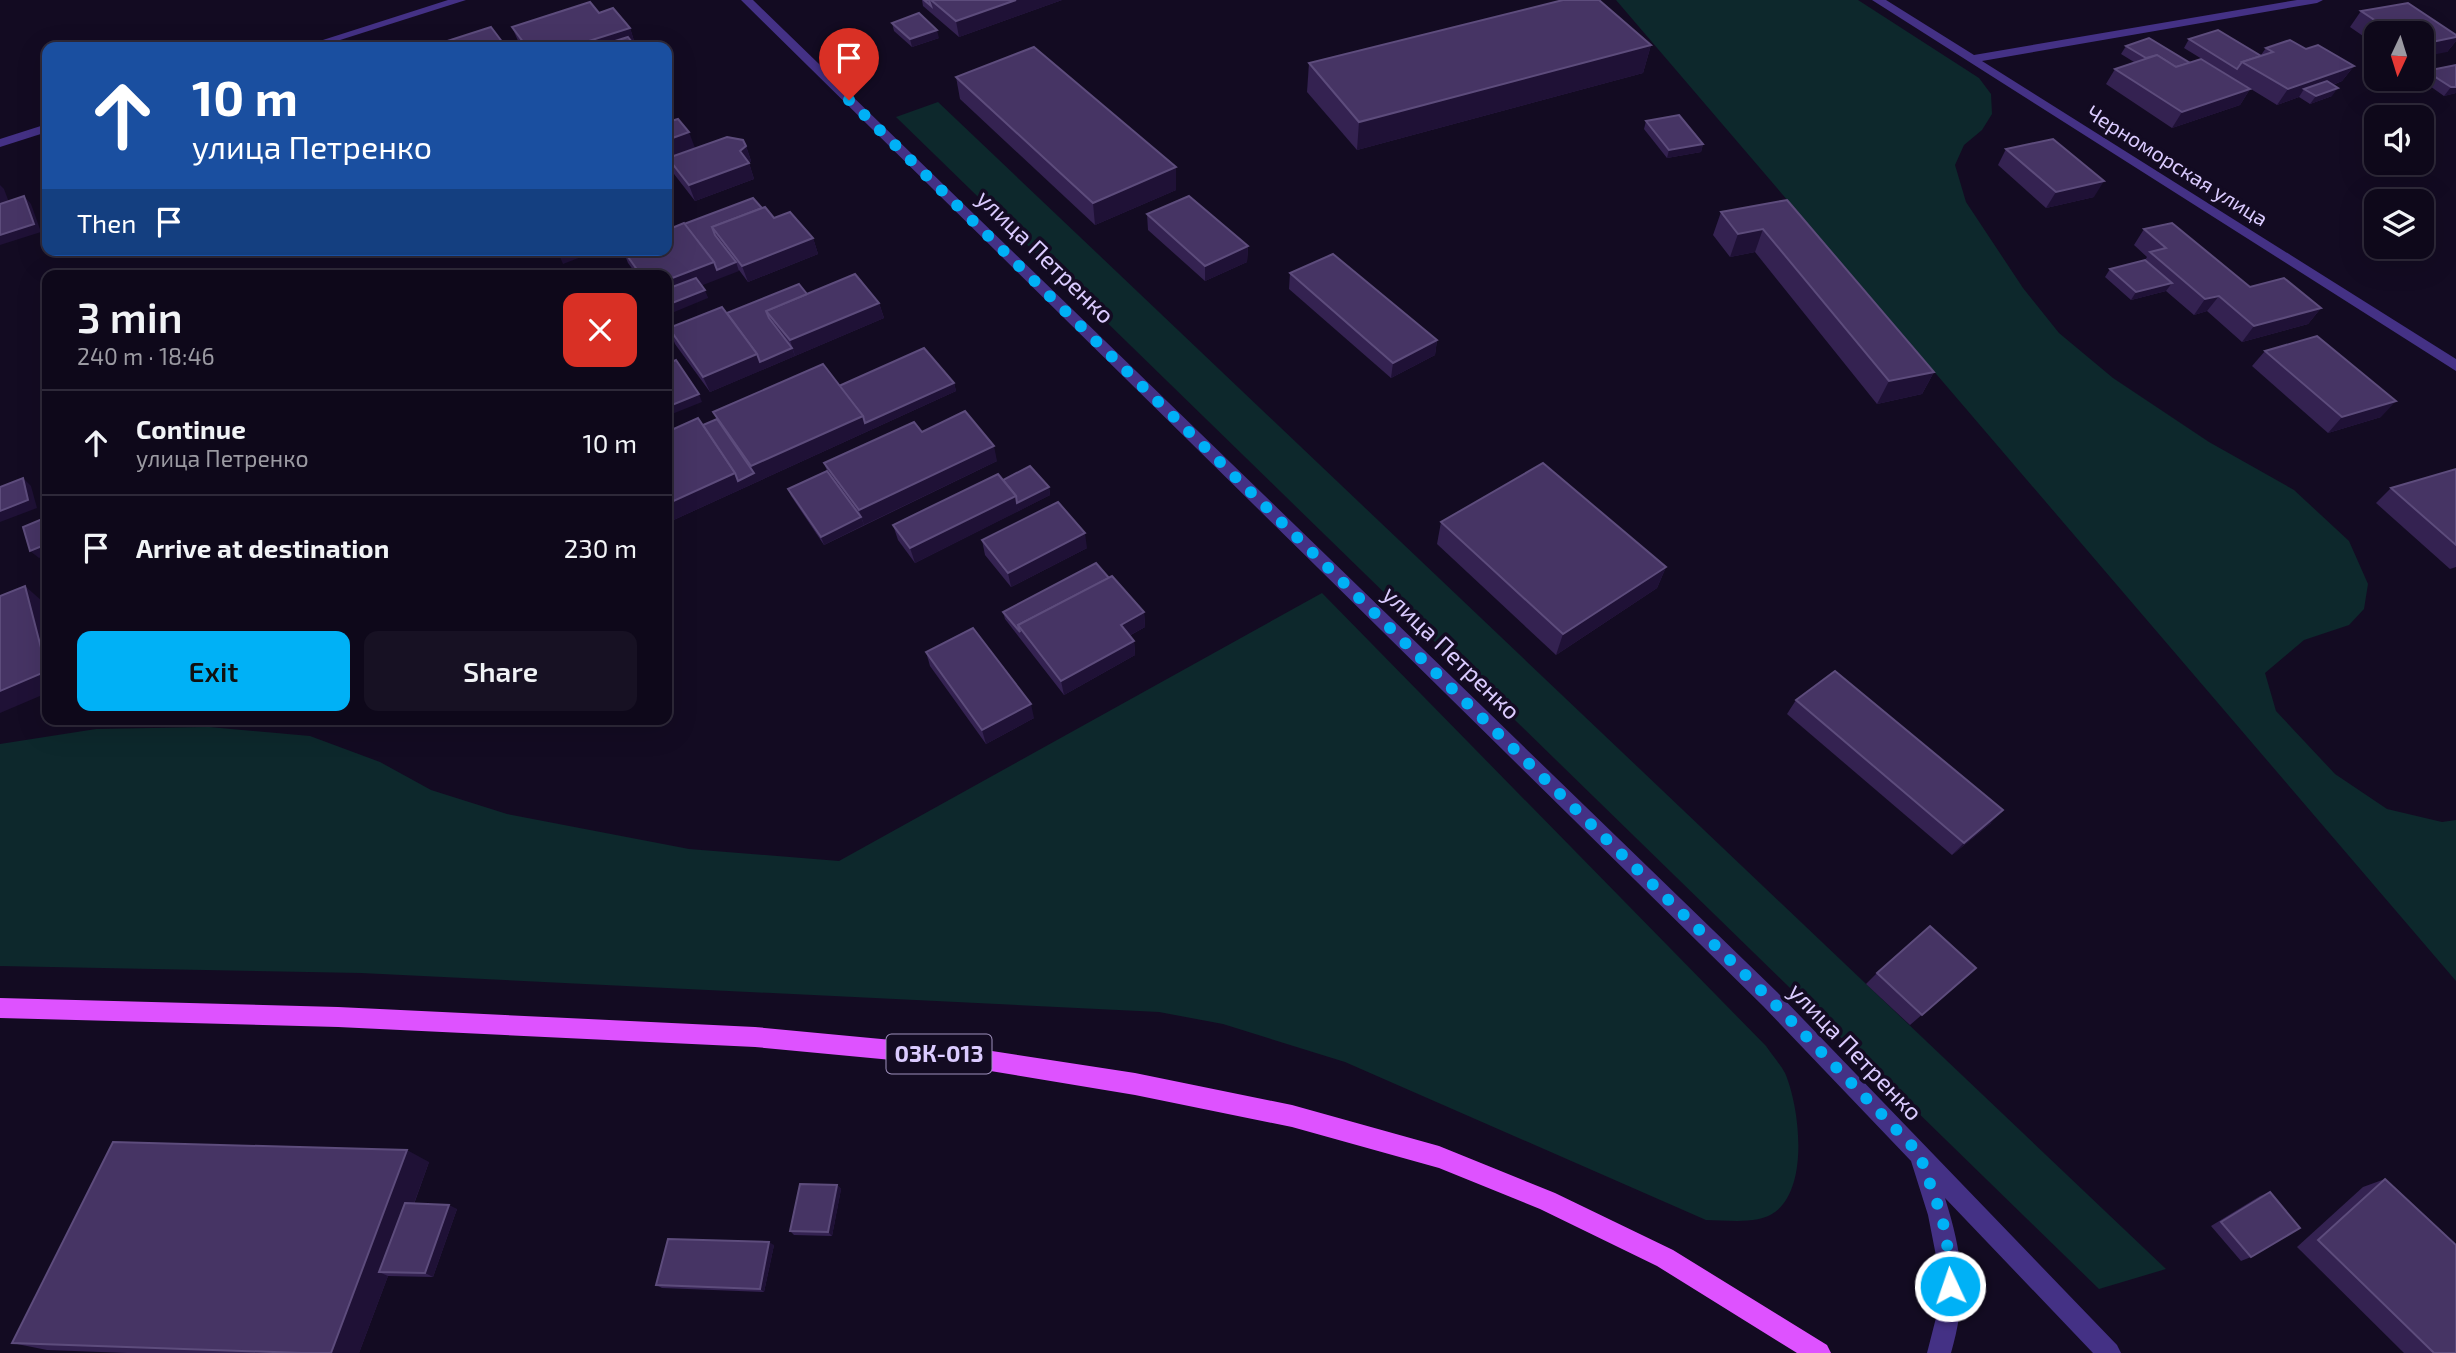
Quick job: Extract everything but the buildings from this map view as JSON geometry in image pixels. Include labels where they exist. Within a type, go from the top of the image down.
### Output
[{"type":"main road","name":"03К-013","points":[[0,1008],[338,1017],[755,1037],[966,1057],[1136,1084],[1292,1116],[1439,1157],[1547,1201],[1665,1258],[1819,1353]]},
{"type":"street","points":[[323,42],[460,0]]},
{"type":"street","name":"улица Петренко","points":[[747,0],[1770,999],[2109,1353]]},
{"type":"street","name":"Черноморская улица","points":[[1878,0],[2456,366]]},
{"type":"street","points":[[1973,60],[2317,0]]},
{"type":"street","points":[[0,143],[42,130]]},
{"type":"street","points":[[1919,1153],[1942,1217],[1950,1261],[1950,1311],[1939,1353]]},
{"type":"green space","points":[[1616,0],[1858,0],[1979,78],[1991,94],[1992,114],[1982,130],[1964,145],[1955,165],[1966,202],[2023,288],[2059,333],[2113,378],[2209,442],[2294,490],[2349,541],[2368,584],[2364,609],[2349,625],[2304,640],[2265,673],[2276,711],[2335,774],[2387,809],[2442,822],[2456,820],[2456,981]]},
{"type":"green space","points":[[938,102],[2166,1269],[2099,1289],[896,117]]},
{"type":"green space","points":[[1322,593],[1766,1046],[1785,1073],[1795,1106],[1797,1126],[1797,1166],[1793,1185],[1786,1200],[1775,1212],[1760,1219],[1706,1220],[1345,1062],[1223,1024],[1159,1012],[361,973],[0,966],[0,744],[96,729],[209,727],[310,736],[380,762],[431,790],[507,814],[689,849],[839,861]]},
{"type":"route","points":[[849,100],[1770,999],[1919,1153],[1942,1217],[1950,1261],[1950,1286]]}]
